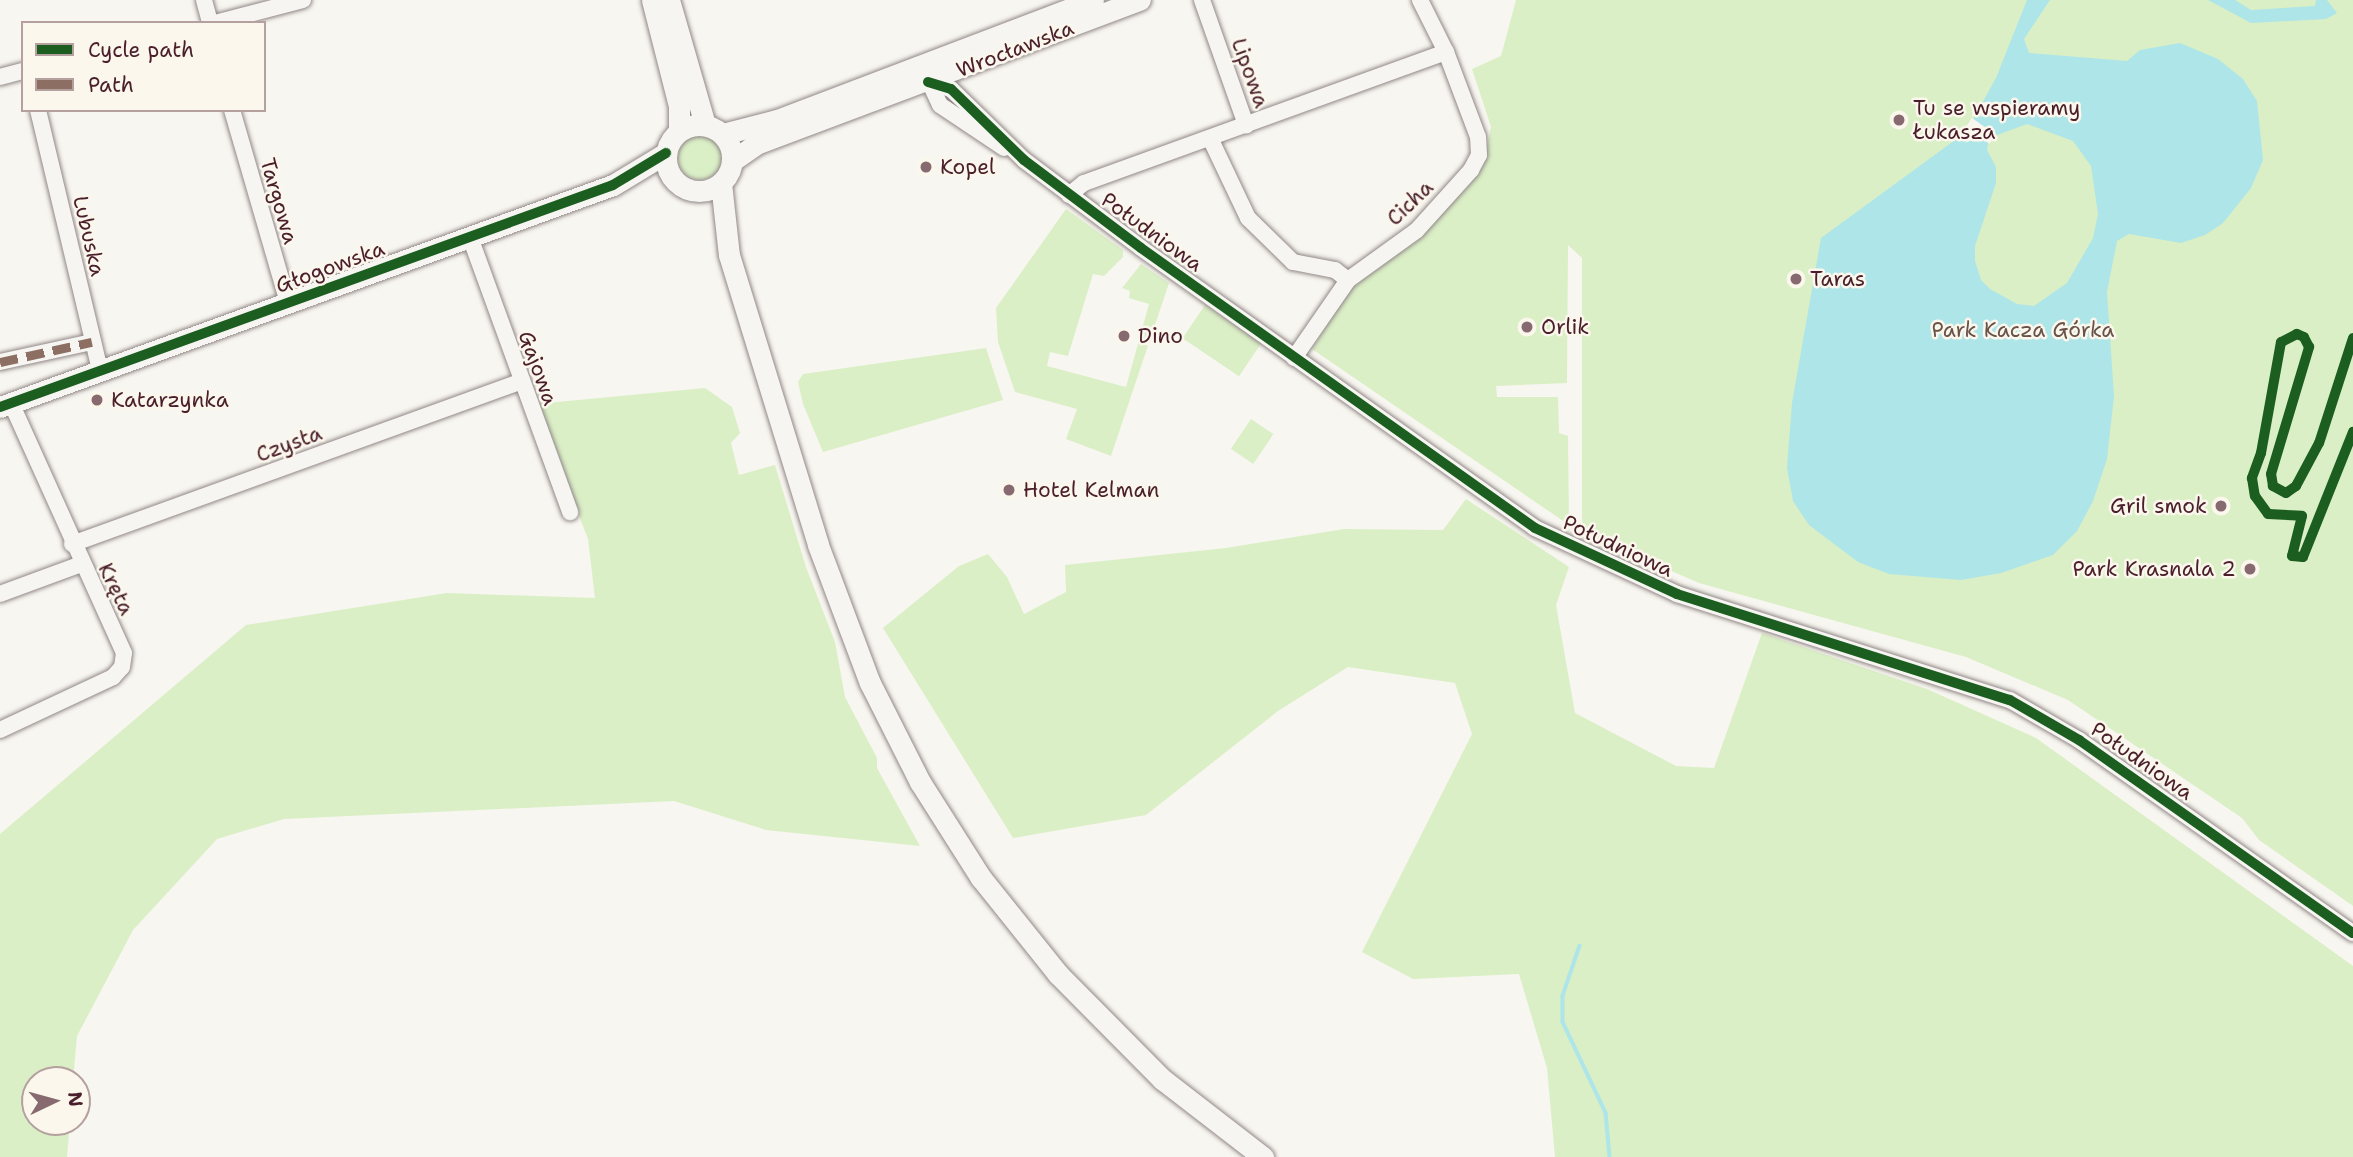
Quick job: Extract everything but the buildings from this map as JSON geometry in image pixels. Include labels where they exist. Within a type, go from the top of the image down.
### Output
[{"type":"main road","points":[[652,0],[678,106],[679,131],[666,153],[673,178],[696,191],[729,255],[818,545],[870,683],[920,782],[981,878],[1058,974],[1162,1079],[1263,1157]]},
{"type":"main road","points":[[669,0],[714,129],[732,161]]},
{"type":"main road","name":"Wrocławska","points":[[926,74],[1086,6],[1140,0]]},
{"type":"main road","name":"Wrocławska","points":[[926,74],[962,69],[1053,34],[1086,6]]},
{"type":"main road","points":[[679,131],[751,129],[926,74]]},
{"type":"main road","points":[[729,255],[721,183],[732,161],[756,144],[926,74]]},
{"type":"main road","name":"Głogowska","points":[[6,405],[613,185],[666,153]]},
{"type":"main road","name":"Głogowska","points":[[613,185],[673,178]]},
{"type":"main road","points":[[696,191],[721,183]]},
{"type":"street","points":[[204,0],[211,21]]},
{"type":"street","points":[[220,21],[303,0]]},
{"type":"street","name":"Lipowa","points":[[1069,195],[1084,183],[1246,124],[1202,0]]},
{"type":"street","name":"Cicha","points":[[1294,358],[1348,281],[1417,230],[1471,170],[1479,155],[1478,137],[1446,52],[1420,0]]},
{"type":"street","points":[[1246,124],[1446,52]]},
{"type":"street","points":[[955,93],[962,69]]},
{"type":"street","points":[[0,77],[21,72]]},
{"type":"street","name":"Południowa","points":[[926,74],[955,93],[1024,160]]},
{"type":"street","name":"Południowa","points":[[926,74],[940,105],[1024,160],[1498,505],[1576,550],[1678,594],[1975,686],[2043,717],[2353,933]]},
{"type":"street","name":"Lubuska","points":[[38,112],[100,371]]},
{"type":"street","name":"Targowa","points":[[233,112],[288,303]]},
{"type":"street","points":[[1210,138],[1248,218],[1293,261],[1335,270],[1348,281]]},
{"type":"street","name":"Gajowa","points":[[470,237],[520,382],[570,512]]},
{"type":"street","points":[[0,362],[92,342]]},
{"type":"street","name":"Czysta","points":[[72,544],[520,382]]},
{"type":"street","name":"Kręta","points":[[0,730],[113,677],[122,667],[124,653],[6,405]]},
{"type":"street","points":[[0,594],[81,564]]},
{"type":"green space","name":"Park Kacza Górka","points":[[1516,0],[2353,0],[2353,906],[2259,840],[2242,818],[2068,700],[1966,657],[1699,583],[1582,532],[1582,258],[1568,245],[1567,383],[1496,386],[1497,397],[1558,397],[1559,433],[1568,436],[1569,525],[1312,349],[1359,272],[1420,235],[1484,162],[1491,127],[1472,69],[1501,56]]},
{"type":"green space","points":[[700,136],[715,143],[722,158],[715,173],[700,180],[685,173],[678,158],[685,143]]},
{"type":"green space","points":[[1066,209],[1123,250],[1123,257],[1104,276],[1093,274],[1068,356],[1050,352],[1047,366],[1126,387],[1149,304],[1129,298],[1130,291],[1122,288],[1141,264],[1169,283],[1111,456],[1066,439],[1077,409],[1015,392],[998,342],[996,308]]},
{"type":"green space","points":[[1205,305],[1261,343],[1239,376],[1183,338]]},
{"type":"green space","points":[[986,348],[1003,400],[823,452],[803,404],[798,382],[803,374]]},
{"type":"green space","points":[[705,388],[732,407],[740,433],[731,443],[739,475],[775,465],[806,567],[835,642],[845,697],[877,758],[877,768],[920,846],[766,830],[674,801],[284,819],[217,839],[133,930],[77,1036],[74,1066],[21,1066],[21,1136],[69,1136],[67,1157],[0,1157],[0,834],[246,625],[447,593],[595,598],[588,539],[536,404]]},
{"type":"green space","points":[[1251,419],[1273,434],[1253,464],[1231,449]]},
{"type":"green space","points":[[1466,499],[1569,567],[1556,605],[1575,713],[1676,766],[1714,768],[1762,633],[1927,689],[2036,738],[2353,966],[2353,1157],[1555,1157],[1547,1068],[1519,974],[1413,979],[1362,952],[1472,734],[1455,683],[1348,667],[1278,711],[1146,815],[1013,838],[883,628],[959,566],[988,554],[1007,577],[1024,614],[1066,592],[1065,565],[1226,548],[1344,529],[1443,530]]},
{"type":"water","points":[[2027,0],[2050,0],[2024,39],[2029,53],[2127,61],[2140,50],[2180,43],[2218,59],[2243,79],[2257,101],[2263,160],[2251,188],[2223,223],[2205,235],[2181,243],[2129,234],[2117,241],[2107,292],[2114,396],[2107,459],[2093,501],[2077,531],[2053,555],[2001,573],[1961,580],[1889,574],[1858,562],[1809,525],[1793,501],[1787,468],[1792,403],[1821,238],[1966,132],[1996,78]],"holes":[[[2027,124],[2073,141],[2091,166],[2098,214],[2093,238],[2067,283],[2034,306],[2017,304],[1990,289],[1981,280],[1975,261],[1975,246],[1996,183],[1996,167],[1987,150],[1989,138]]]},
{"type":"water","points":[[2208,0],[2235,0],[2251,10],[2315,6],[2316,0],[2327,0],[2337,13],[2326,19],[2251,23]]},
{"type":"pier","points":[[1972,118],[1996,135],[1989,144],[1966,127]]},
{"type":"waterway","points":[[1580,946],[1563,996],[1563,1022],[1606,1113],[1610,1157]]},
{"type":"marked path","points":[[0,362],[92,342]]},
{"type":"cycle path","points":[[928,82],[951,89],[1024,160],[1141,248],[1535,528],[1677,594],[2010,700],[2079,740],[2353,933]]},
{"type":"cycle path","points":[[0,407],[613,185],[666,153]]},
{"type":"cycle path","points":[[2353,338],[2319,443],[2296,486],[2286,493],[2273,486],[2271,474],[2309,347],[2304,337],[2297,334],[2281,342],[2261,453],[2252,478],[2255,496],[2268,514],[2302,516],[2292,556],[2303,557],[2353,432]]},
{"type":"place","name":"Tu se wspieramy Łukasza","points":[[1899,120]]},
{"type":"place","name":"Kopel","points":[[926,167]]},
{"type":"place","name":"Taras","points":[[1796,279]]},
{"type":"place","name":"Orlik","points":[[1527,327]]},
{"type":"place","name":"Dino","points":[[1124,336]]},
{"type":"place","name":"Katarzynka","points":[[97,400]]},
{"type":"place","name":"Hotel Kelman","points":[[1009,490]]},
{"type":"place","name":"Gril smok","points":[[2221,506]]},
{"type":"place","name":"Park Krasnala 2","points":[[2250,569]]}]
